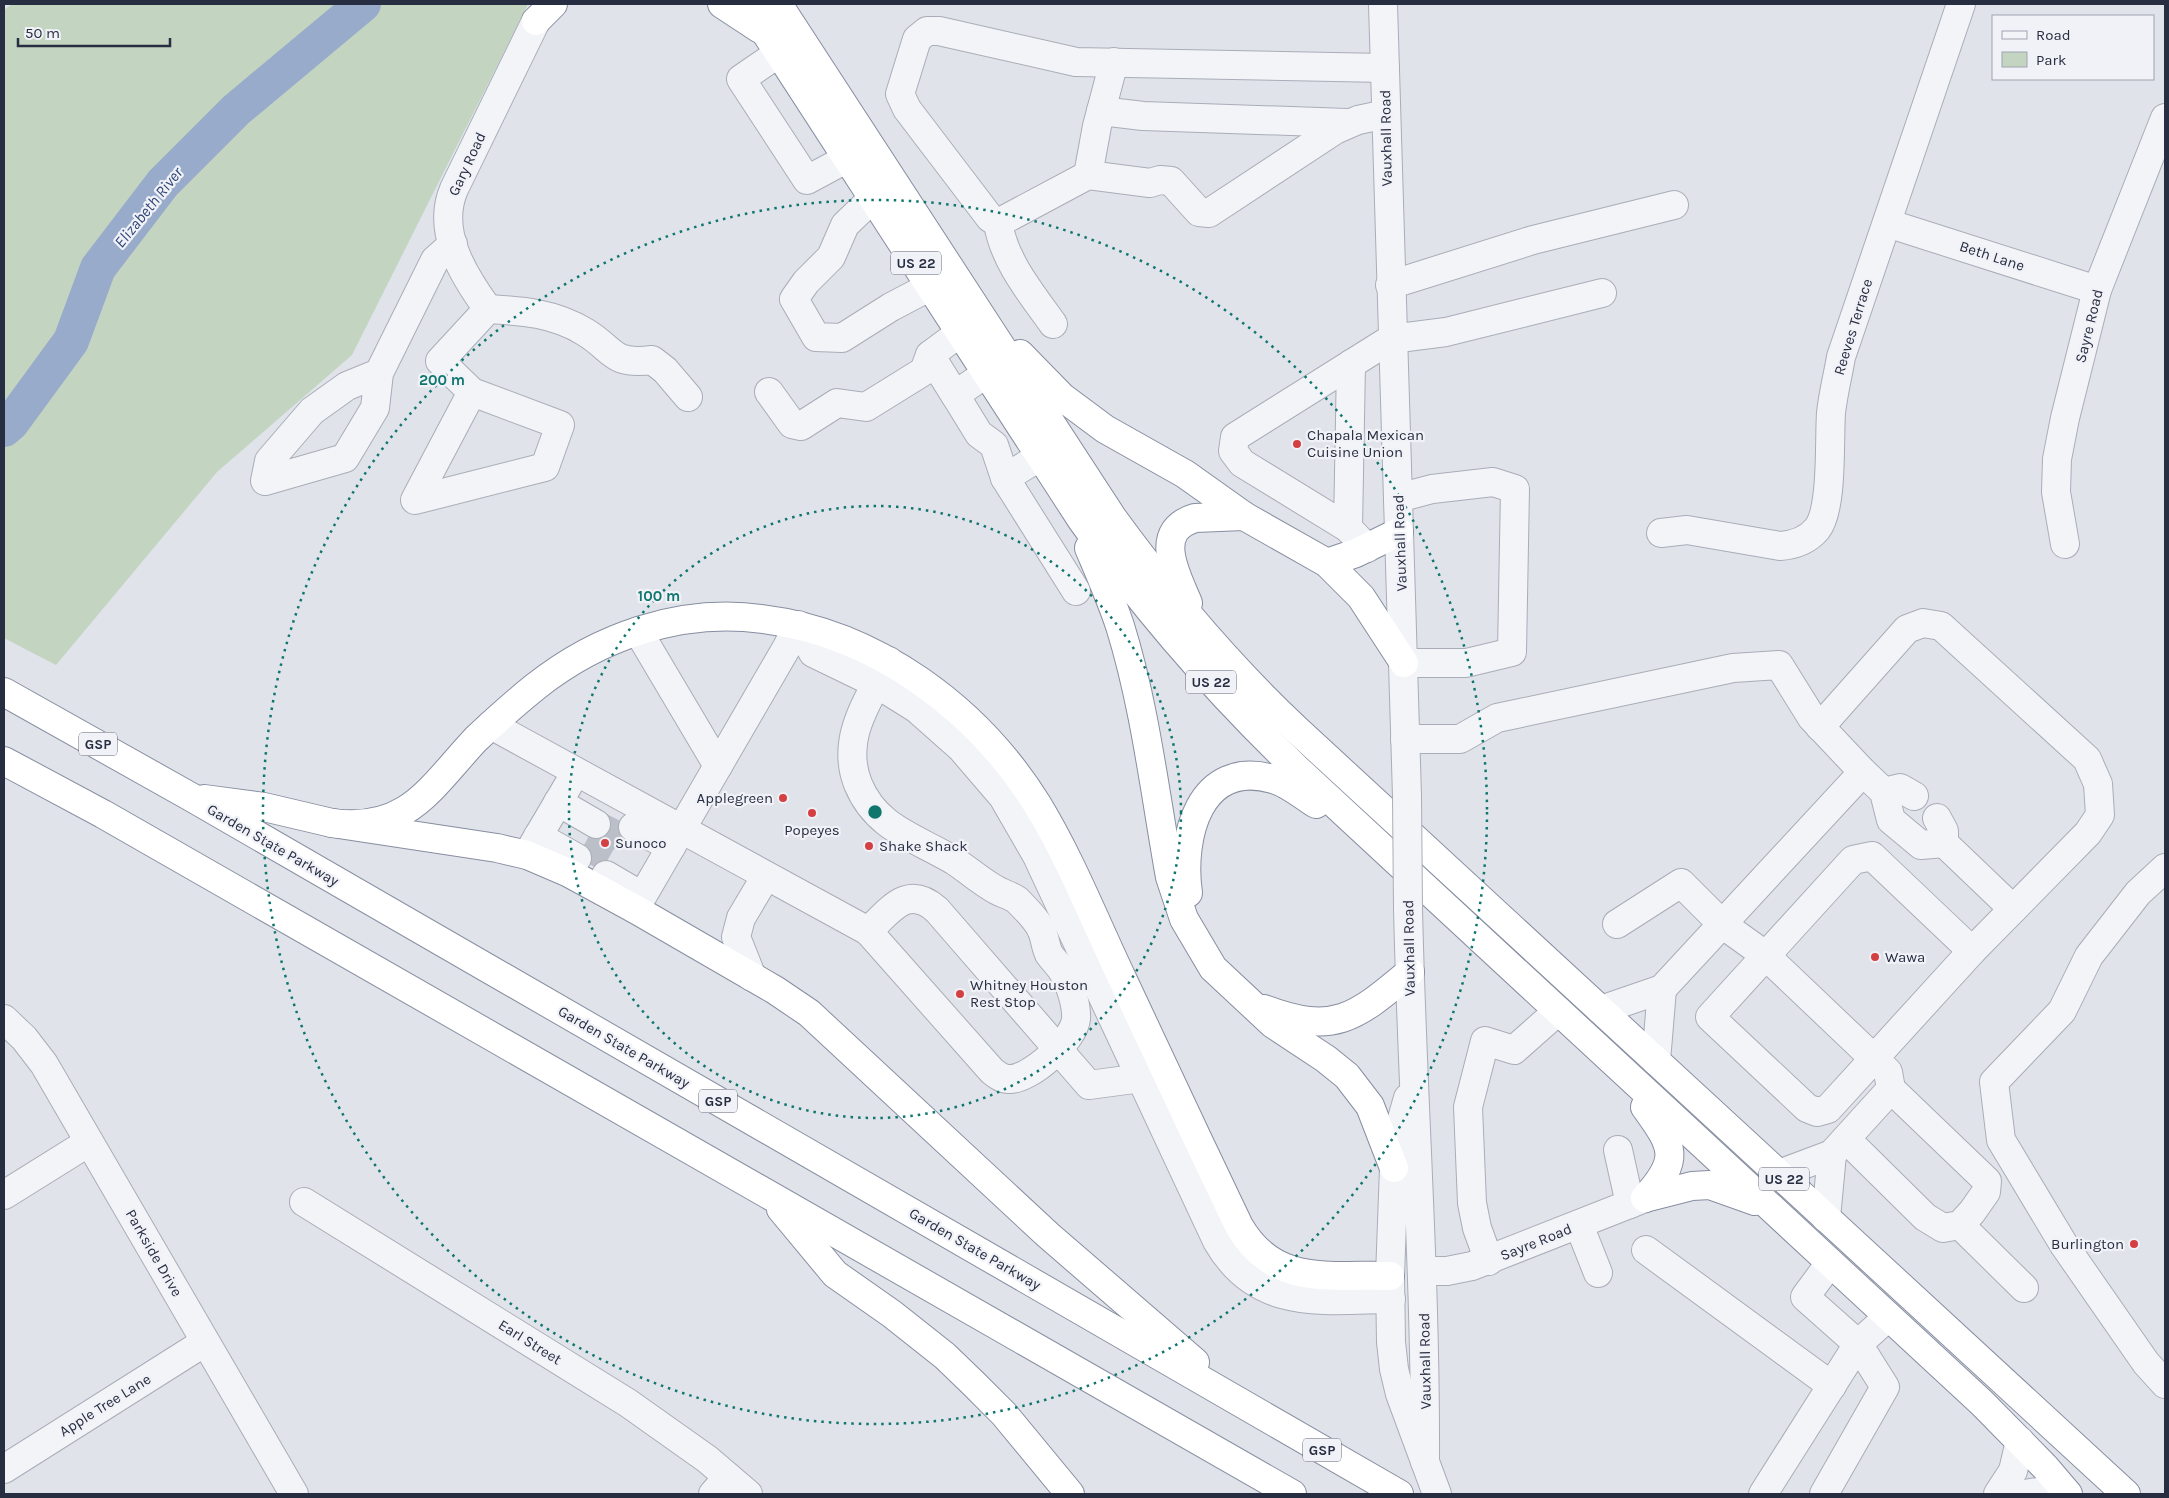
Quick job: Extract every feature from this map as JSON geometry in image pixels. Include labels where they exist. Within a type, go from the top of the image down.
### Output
[{"type":"highway","points":[[722,4],[773,44]]},
{"type":"highway","name":"US 22","points":[[747,4],[931,286],[969,322],[987,373],[1064,492],[1124,577],[1195,664],[1272,745],[1384,851],[2020,1441],[2067,1494]]},
{"type":"highway","name":"US 22","points":[[778,4],[969,322],[1112,517],[1198,628],[1267,702],[2126,1494]]},
{"type":"highway","points":[[969,322],[1105,429],[1185,474],[1244,516],[1327,563],[1360,597],[1404,663]]},
{"type":"highway","points":[[1064,492],[1101,576],[1120,626],[1138,697],[1172,884],[1184,919],[1198,946],[1221,978],[1273,1024],[1326,1059],[1347,1076],[1370,1106],[1394,1168]]},
{"type":"highway","points":[[1198,628],[1172,561],[1170,553],[1173,536],[1176,530],[1188,520],[1205,516],[1244,516]]},
{"type":"highway","points":[[1327,563],[1367,548],[1399,532]]},
{"type":"highway","points":[[332,824],[348,826],[379,823],[407,810],[433,788],[491,725],[525,694],[562,667],[600,646],[638,631],[686,619],[721,616],[751,617],[798,624],[843,639],[883,673],[920,681],[965,717],[996,749],[1025,787],[1060,848],[1238,1226],[1260,1254],[1278,1266],[1299,1273],[1390,1288]]},
{"type":"highway","name":"Garden State Parkway","points":[[4,692],[191,797],[1399,1494]]},
{"type":"highway","points":[[4,761],[103,814],[1292,1494]]},
{"type":"highway","points":[[1198,946],[1187,888],[1185,859],[1187,843],[1194,816],[1201,805],[1214,789],[1232,778],[1264,777],[1286,784],[1384,851]]},
{"type":"highway","points":[[191,797],[264,807],[332,824],[497,848],[552,813],[569,873],[657,871],[752,977],[809,1012],[1048,1235],[1245,1405]]},
{"type":"highway","points":[[1248,1000],[1274,1012],[1300,1020],[1314,1022],[1338,1020],[1370,1006],[1410,972]]},
{"type":"highway","points":[[1610,1059],[1659,1126],[1671,1154],[1666,1171],[1638,1201]]},
{"type":"highway","points":[[1638,1201],[1692,1186],[1710,1185],[1768,1206]]},
{"type":"highway","points":[[771,1196],[836,1274],[892,1314],[945,1356],[974,1384],[1004,1414],[1070,1494]]},
{"type":"street","name":"Vauxhall Road","points":[[1383,4],[1391,340],[1404,663],[1412,1082],[1417,1133],[1426,1367],[1425,1462]]},
{"type":"street","name":"Reeves Terrace","points":[[1661,533],[1687,530],[1780,546],[1794,544],[1807,538],[1817,529],[1827,505],[1831,410],[1841,357],[1961,4]]},
{"type":"street","name":"Gary Road","points":[[488,308],[468,280],[453,244],[447,219],[450,199],[544,10]]},
{"type":"street","points":[[1053,324],[1009,257],[1002,242],[998,223],[990,218],[907,108],[900,94],[917,39],[927,31],[939,30],[1076,62],[1385,68]]},
{"type":"street","points":[[773,44],[741,79],[807,180],[848,158]]},
{"type":"street","points":[[1088,175],[1101,111],[1114,62]]},
{"type":"street","points":[[1101,111],[1143,116],[1347,123],[1386,114]]},
{"type":"street","name":"Sayre Road","points":[[2065,544],[2056,492],[2058,459],[2064,418],[2097,290],[2165,118]]},
{"type":"street","points":[[998,223],[1088,175],[1150,183],[1160,180],[1171,182],[1199,212],[1209,213],[1347,123]]},
{"type":"street","points":[[873,198],[845,225],[831,258],[806,282],[794,300],[816,337],[842,338],[891,307],[931,286]]},
{"type":"street","points":[[1390,285],[1534,240],[1674,205]]},
{"type":"street","name":"Beth Lane","points":[[1887,223],[2097,290]]},
{"type":"street","points":[[379,374],[435,260],[453,244]]},
{"type":"street","points":[[1367,548],[1348,528],[1242,463],[1233,451],[1235,437],[1391,340],[1446,332],[1602,293]]},
{"type":"street","points":[[472,392],[415,500],[545,466],[560,425],[472,392],[440,361],[488,308],[536,312],[585,332],[616,358],[632,362],[652,360],[665,370],[688,397]]},
{"type":"street","points":[[769,392],[792,424],[801,426],[837,403],[866,407],[924,370],[930,355],[969,322]]},
{"type":"street","points":[[930,355],[980,434],[994,445],[1005,478],[1076,591]]},
{"type":"street","points":[[1348,528],[1351,364]]},
{"type":"street","points":[[955,395],[987,373]]},
{"type":"street","points":[[1005,478],[1041,456]]},
{"type":"street","points":[[1398,498],[1432,489],[1493,482],[1515,489],[1512,652],[1466,663],[1404,663]]},
{"type":"street","points":[[1820,727],[1907,629],[1923,622],[1942,626],[2087,759],[2098,784],[2100,815],[2088,833],[1972,950],[1828,1109],[1817,1112],[1807,1108],[1710,1017],[1853,860],[1872,856],[1972,950]]},
{"type":"street","points":[[657,871],[798,624]]},
{"type":"street","points":[[638,631],[718,766]]},
{"type":"street","points":[[1405,739],[1460,740],[1497,718],[1733,668],[1779,665],[1790,686],[1820,727],[1884,792],[1891,820],[1920,845],[1940,831],[2013,909]]},
{"type":"street","points":[[657,871],[620,851],[657,871],[766,876],[868,931],[998,1076],[1009,1079],[1018,1078],[1033,1070],[1058,1049],[1073,1029],[1075,1012],[1063,972],[1048,953],[1041,928],[1016,899],[993,888],[954,861],[884,821],[874,812],[866,800],[852,767],[852,743],[859,718],[883,673],[974,762],[1003,797],[1038,856],[1224,1253],[1242,1273],[1262,1287],[1286,1296],[1316,1299],[1390,1288],[1426,1367]]},
{"type":"street","points":[[491,725],[552,813],[590,834],[552,813]]},
{"type":"street","points":[[1601,1010],[1662,989],[1863,772]]},
{"type":"street","points":[[1884,792],[1900,788],[1914,796]]},
{"type":"street","points":[[552,813],[657,871]]},
{"type":"street","points":[[2165,868],[2138,892],[2089,956],[2062,1011],[1994,1082],[2000,1140],[2064,1245],[2146,1363],[2165,1384]]},
{"type":"street","points":[[752,977],[736,937],[741,918],[766,876]]},
{"type":"street","points":[[1617,924],[1681,883],[1722,924],[1765,955],[1888,1072],[1891,1089],[1987,1181],[1986,1192],[1960,1225],[1943,1228],[1925,1217],[1839,1146]]},
{"type":"street","points":[[868,931],[903,900],[916,898],[928,902],[1089,1085],[1141,1078],[1160,1079],[1172,1084]]},
{"type":"street","points":[[1656,1061],[1662,989]]},
{"type":"street","points":[[1489,1261],[1477,1228],[1472,1204],[1468,1108],[1485,1042],[1514,1050],[1558,1011]]},
{"type":"street","name":"Parkside Drive","points":[[4,1019],[24,1038],[44,1064],[294,1494]]},
{"type":"street","name":"Vauxhall Road","points":[[1412,1082],[1397,1136],[1394,1168],[1390,1288],[1394,1369],[1400,1394],[1437,1494]]},
{"type":"street","points":[[1779,1174],[1839,1146],[1891,1089]]},
{"type":"street","points":[[4,1195],[89,1142]]},
{"type":"street","points":[[1826,1218],[1839,1146]]},
{"type":"street","points":[[1618,1150],[1638,1201]]},
{"type":"street","name":"Sayre Road","points":[[1423,1271],[1458,1270],[1489,1261],[1638,1201]]},
{"type":"street","name":"Earl Street","points":[[304,1202],[628,1403],[707,1459],[730,1489]]},
{"type":"street","points":[[1579,1225],[1598,1273]]},
{"type":"street","points":[[1960,1225],[2024,1288]]},
{"type":"street","points":[[1646,1250],[1832,1386]]},
{"type":"street","points":[[1824,1494],[1886,1387],[1858,1344],[1805,1297],[1830,1263]]},
{"type":"street","points":[[1763,1494],[1858,1344],[1888,1317]]},
{"type":"street","name":"Apple Tree Lane","points":[[4,1468],[205,1342]]},
{"type":"street","points":[[1998,1494],[2012,1471],[2020,1441]]},
{"type":"street","points":[[2024,1494],[2051,1490],[2067,1494]]},
{"type":"green space","points":[[12,4],[528,4],[352,355],[217,472],[56,665],[4,638],[4,10]]},
{"type":"waterway","name":"Elizabeth River","points":[[4,429],[11,423],[71,341],[98,268],[163,183],[236,110],[363,4]]},
{"type":"tunnel","points":[[596,824],[626,840]]},
{"type":"tunnel","points":[[584,845],[614,862]]},
{"type":"place","name":"Chapala Mexican Cuisine Union","points":[[1297,444]]},
{"type":"place","name":"Applegreen","points":[[783,798]]},
{"type":"place","name":"Popeyes","points":[[812,813]]},
{"type":"place","name":"Sunoco","points":[[605,843]]},
{"type":"place","name":"Shake Shack","points":[[869,846]]},
{"type":"place","name":"Wawa","points":[[1875,957]]},
{"type":"place","name":"Whitney Houston Rest Stop","points":[[960,994]]},
{"type":"place","name":"Burlington","points":[[2134,1244]]}]
